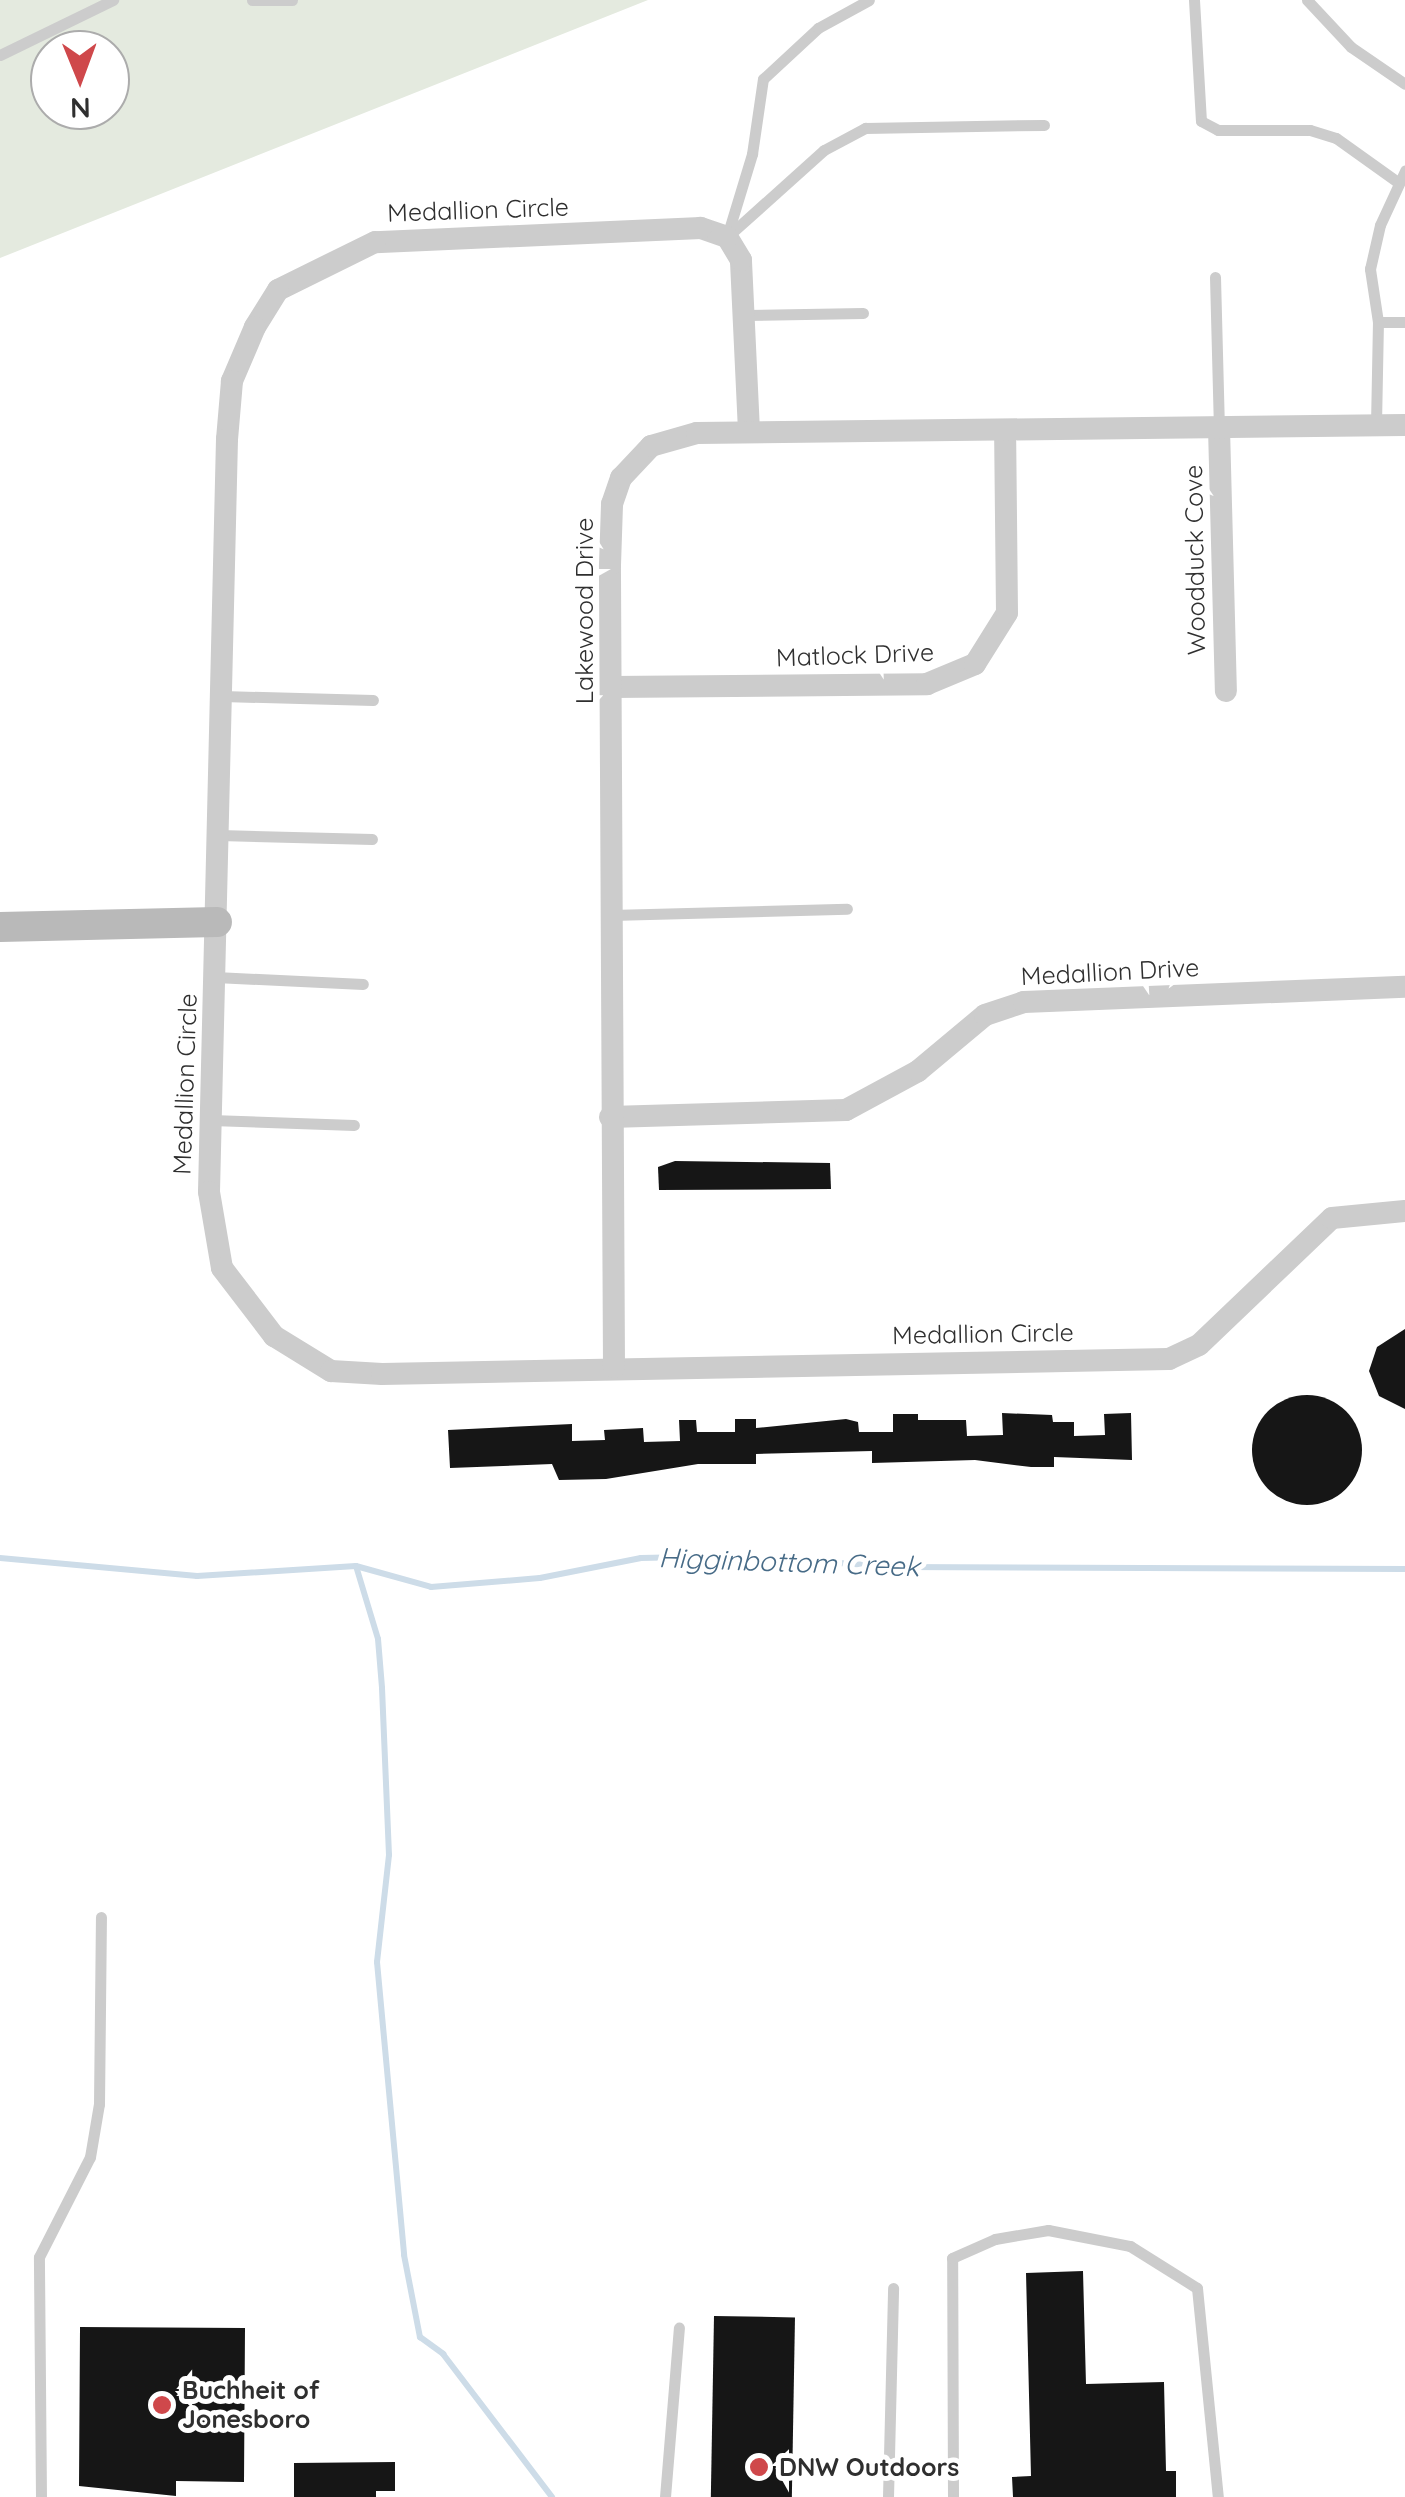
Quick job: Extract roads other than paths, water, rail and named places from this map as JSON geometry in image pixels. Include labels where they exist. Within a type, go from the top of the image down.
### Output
[{"type":"street","name":"Medallion Circle","points":[[726,237],[701,228],[375,242],[278,290],[232,382],[209,1192],[222,1268],[274,1336],[331,1370],[1169,1360],[1199,1345],[1332,1218],[1405,1211]]},
{"type":"street","points":[[726,237],[741,260],[749,431]]},
{"type":"street","name":"Lakewood Drive","points":[[614,1366],[610,1117],[612,504],[621,478],[661,442],[749,431],[1006,432],[1405,424]]},
{"type":"street","name":"Woodduck Cove","points":[[1219,428],[1226,692]]},
{"type":"street","name":"Matlock Drive","points":[[611,687],[927,684],[975,664],[1007,614],[1006,432]]},
{"type":"street","points":[[0,927],[217,922]]},
{"type":"street","name":"Medallion Drive","points":[[610,1117],[846,1110],[918,1070],[986,1015],[1024,1002],[1405,987]]},
{"type":"lane","points":[[0,55],[112,0]]},
{"type":"lane","points":[[252,0],[292,0]]},
{"type":"lane","points":[[726,237],[752,154],[764,79],[818,28],[869,0]]},
{"type":"lane","points":[[1194,0],[1201,122],[1218,130],[1323,134],[1401,176],[1370,269],[1378,322],[1376,425]]},
{"type":"lane","points":[[1307,0],[1351,46],[1405,84]]},
{"type":"lane","points":[[726,237],[824,150],[865,128],[1044,124]]},
{"type":"lane","points":[[1215,277],[1219,428]]},
{"type":"lane","points":[[744,316],[863,313]]},
{"type":"lane","points":[[1378,322],[1405,322]]},
{"type":"lane","points":[[222,696],[372,700]]},
{"type":"lane","points":[[219,835],[372,839]]},
{"type":"lane","points":[[610,915],[847,908]]},
{"type":"lane","points":[[215,978],[363,984]]},
{"type":"lane","points":[[211,1120],[354,1125]]},
{"type":"lane","points":[[41,2497],[39,2257],[93,2140],[101,1917]]},
{"type":"lane","points":[[953,2497],[952,2258],[995,2240],[1048,2230],[1130,2246],[1198,2288],[1218,2497]]},
{"type":"lane","points":[[888,2497],[893,2288]]},
{"type":"lane","points":[[665,2497],[678,2328]]},
{"type":"waterway","name":"Higginbottom Creek","points":[[0,1558],[197,1576],[356,1566],[431,1587],[540,1578],[641,1558],[735,1556],[897,1567],[1405,1569]]},
{"type":"waterway","points":[[356,1566],[378,1639],[389,1855],[377,1962],[404,2255],[420,2337],[443,2354],[552,2497]]},
{"type":"place","name":"Buchheit of Jonesboro","points":[[162,2405]]},
{"type":"place","name":"DNW Outdoors","points":[[759,2467]]}]
